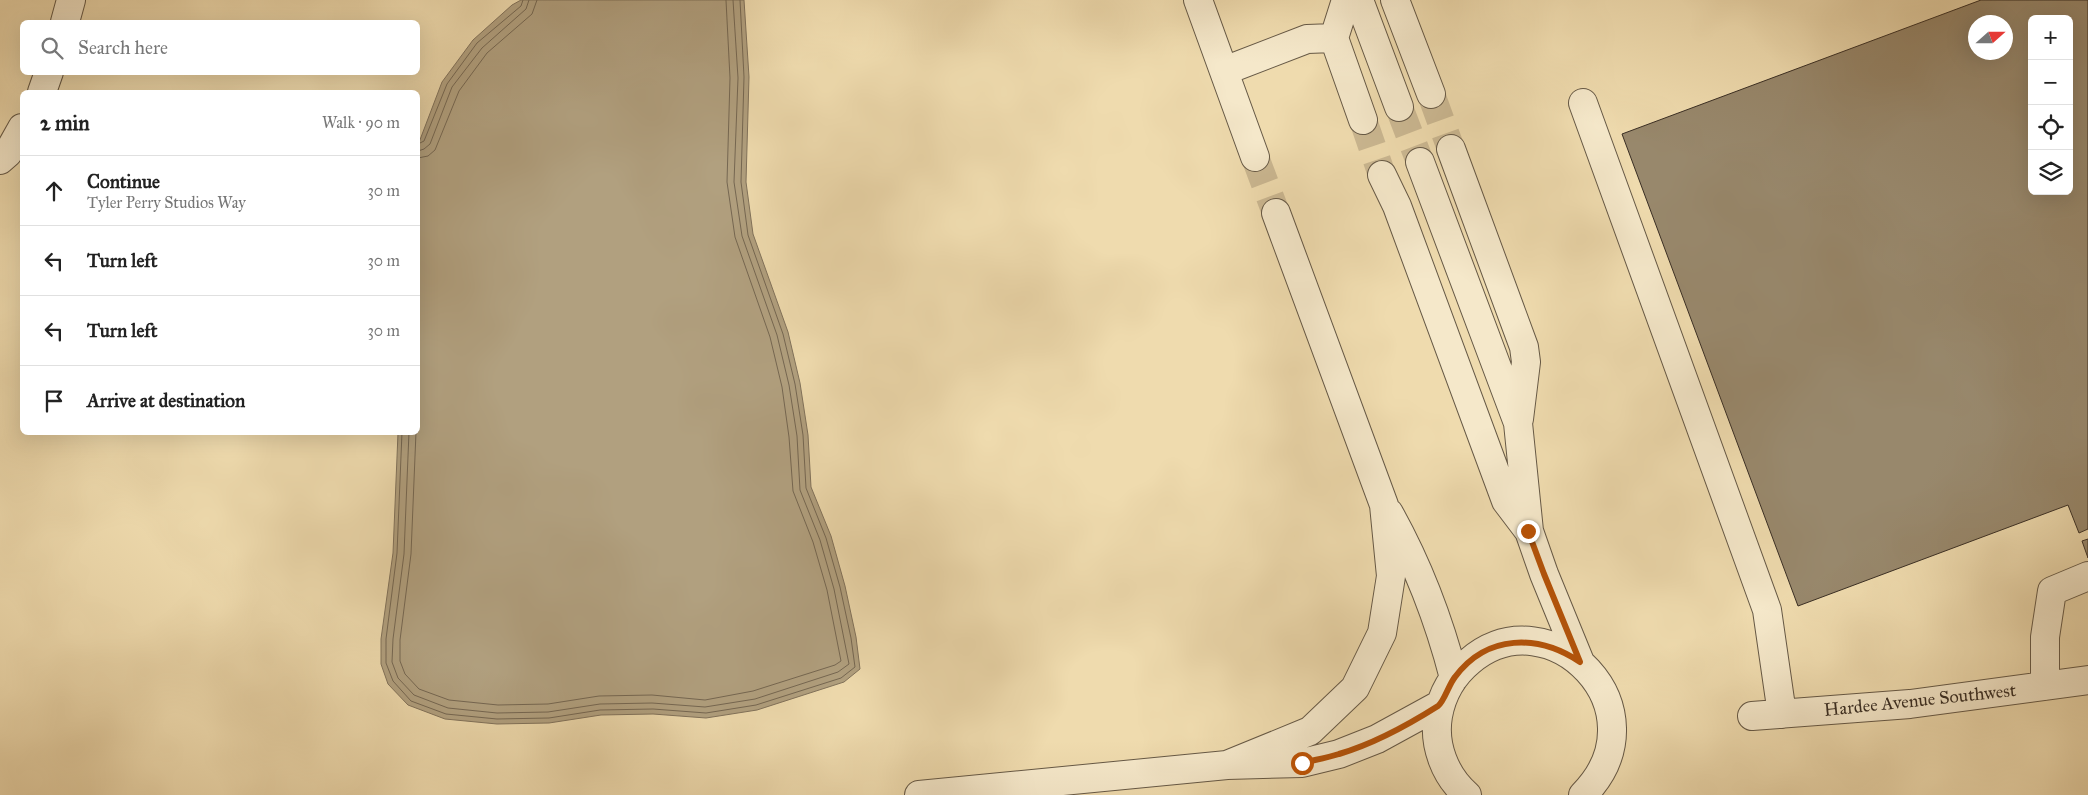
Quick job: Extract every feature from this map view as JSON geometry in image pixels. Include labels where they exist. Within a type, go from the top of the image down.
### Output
[{"type":"street","points":[[66,20],[71,0]]},
{"type":"street","points":[[1198,0],[1255,157]]},
{"type":"street","points":[[1346,0],[1334,38],[1363,120]]},
{"type":"street","points":[[1359,0],[1399,107]]},
{"type":"street","points":[[1395,0],[1431,94]]},
{"type":"street","points":[[1224,71],[1307,39],[1334,38]]},
{"type":"street","points":[[43,90],[48,75]]},
{"type":"street","points":[[1583,103],[1767,610],[1782,714]]},
{"type":"street","points":[[0,160],[8,153],[20,132]]},
{"type":"street","points":[[1451,149],[1524,346],[1526,362],[1518,423],[1528,531],[1580,662]]},
{"type":"street","points":[[1420,162],[1518,423]]},
{"type":"street","points":[[1382,175],[1397,206],[1506,501],[1528,531]]},
{"type":"street","points":[[1276,213],[1384,505],[1419,572],[1444,637],[1454,678]]},
{"type":"street","points":[[1227,765],[1310,731],[1355,688],[1382,633],[1391,576],[1384,505]]},
{"type":"street","points":[[2045,686],[2045,637],[2052,591],[2088,576]]},
{"type":"street","points":[[1467,795],[1453,780],[1441,756],[1437,730],[1441,704],[1454,678],[1474,658],[1486,650],[1512,642],[1541,643],[1556,648],[1580,662],[1590,671],[1605,695],[1612,720],[1610,748],[1606,760],[1593,784],[1583,795]]},
{"type":"street","name":"Hardee Avenue Southwest","points":[[1752,716],[1910,704],[2088,680]]},
{"type":"street","points":[[919,795],[1066,788],[1227,765],[1302,763],[1339,754],[1377,739],[1441,704]]},
{"type":"water","points":[[521,0],[744,0],[749,77],[746,182],[753,234],[788,332],[800,383],[808,435],[811,487],[831,536],[845,586],[856,637],[860,669],[844,682],[757,710],[706,718],[653,714],[601,715],[549,723],[497,724],[445,719],[408,705],[388,684],[381,664],[381,639],[393,553],[398,435],[420,435],[420,140],[442,82],[473,40],[512,5]]},
{"type":"building","points":[[1981,0],[2088,0],[2088,529],[2079,533],[2068,505],[1798,606],[1622,134]]},
{"type":"building","points":[[2088,539],[2088,558],[2082,541]]},
{"type":"tunnel","points":[[1431,94],[1451,149]]},
{"type":"tunnel","points":[[1399,107],[1420,162]]},
{"type":"tunnel","points":[[1363,120],[1382,175]]},
{"type":"tunnel","points":[[1255,157],[1276,213]]},
{"type":"route","points":[[1302,763],[1339,754],[1377,739],[1441,704],[1446,691],[1462,667],[1486,650],[1512,642],[1541,643],[1556,648],[1580,662],[1528,531]]}]
